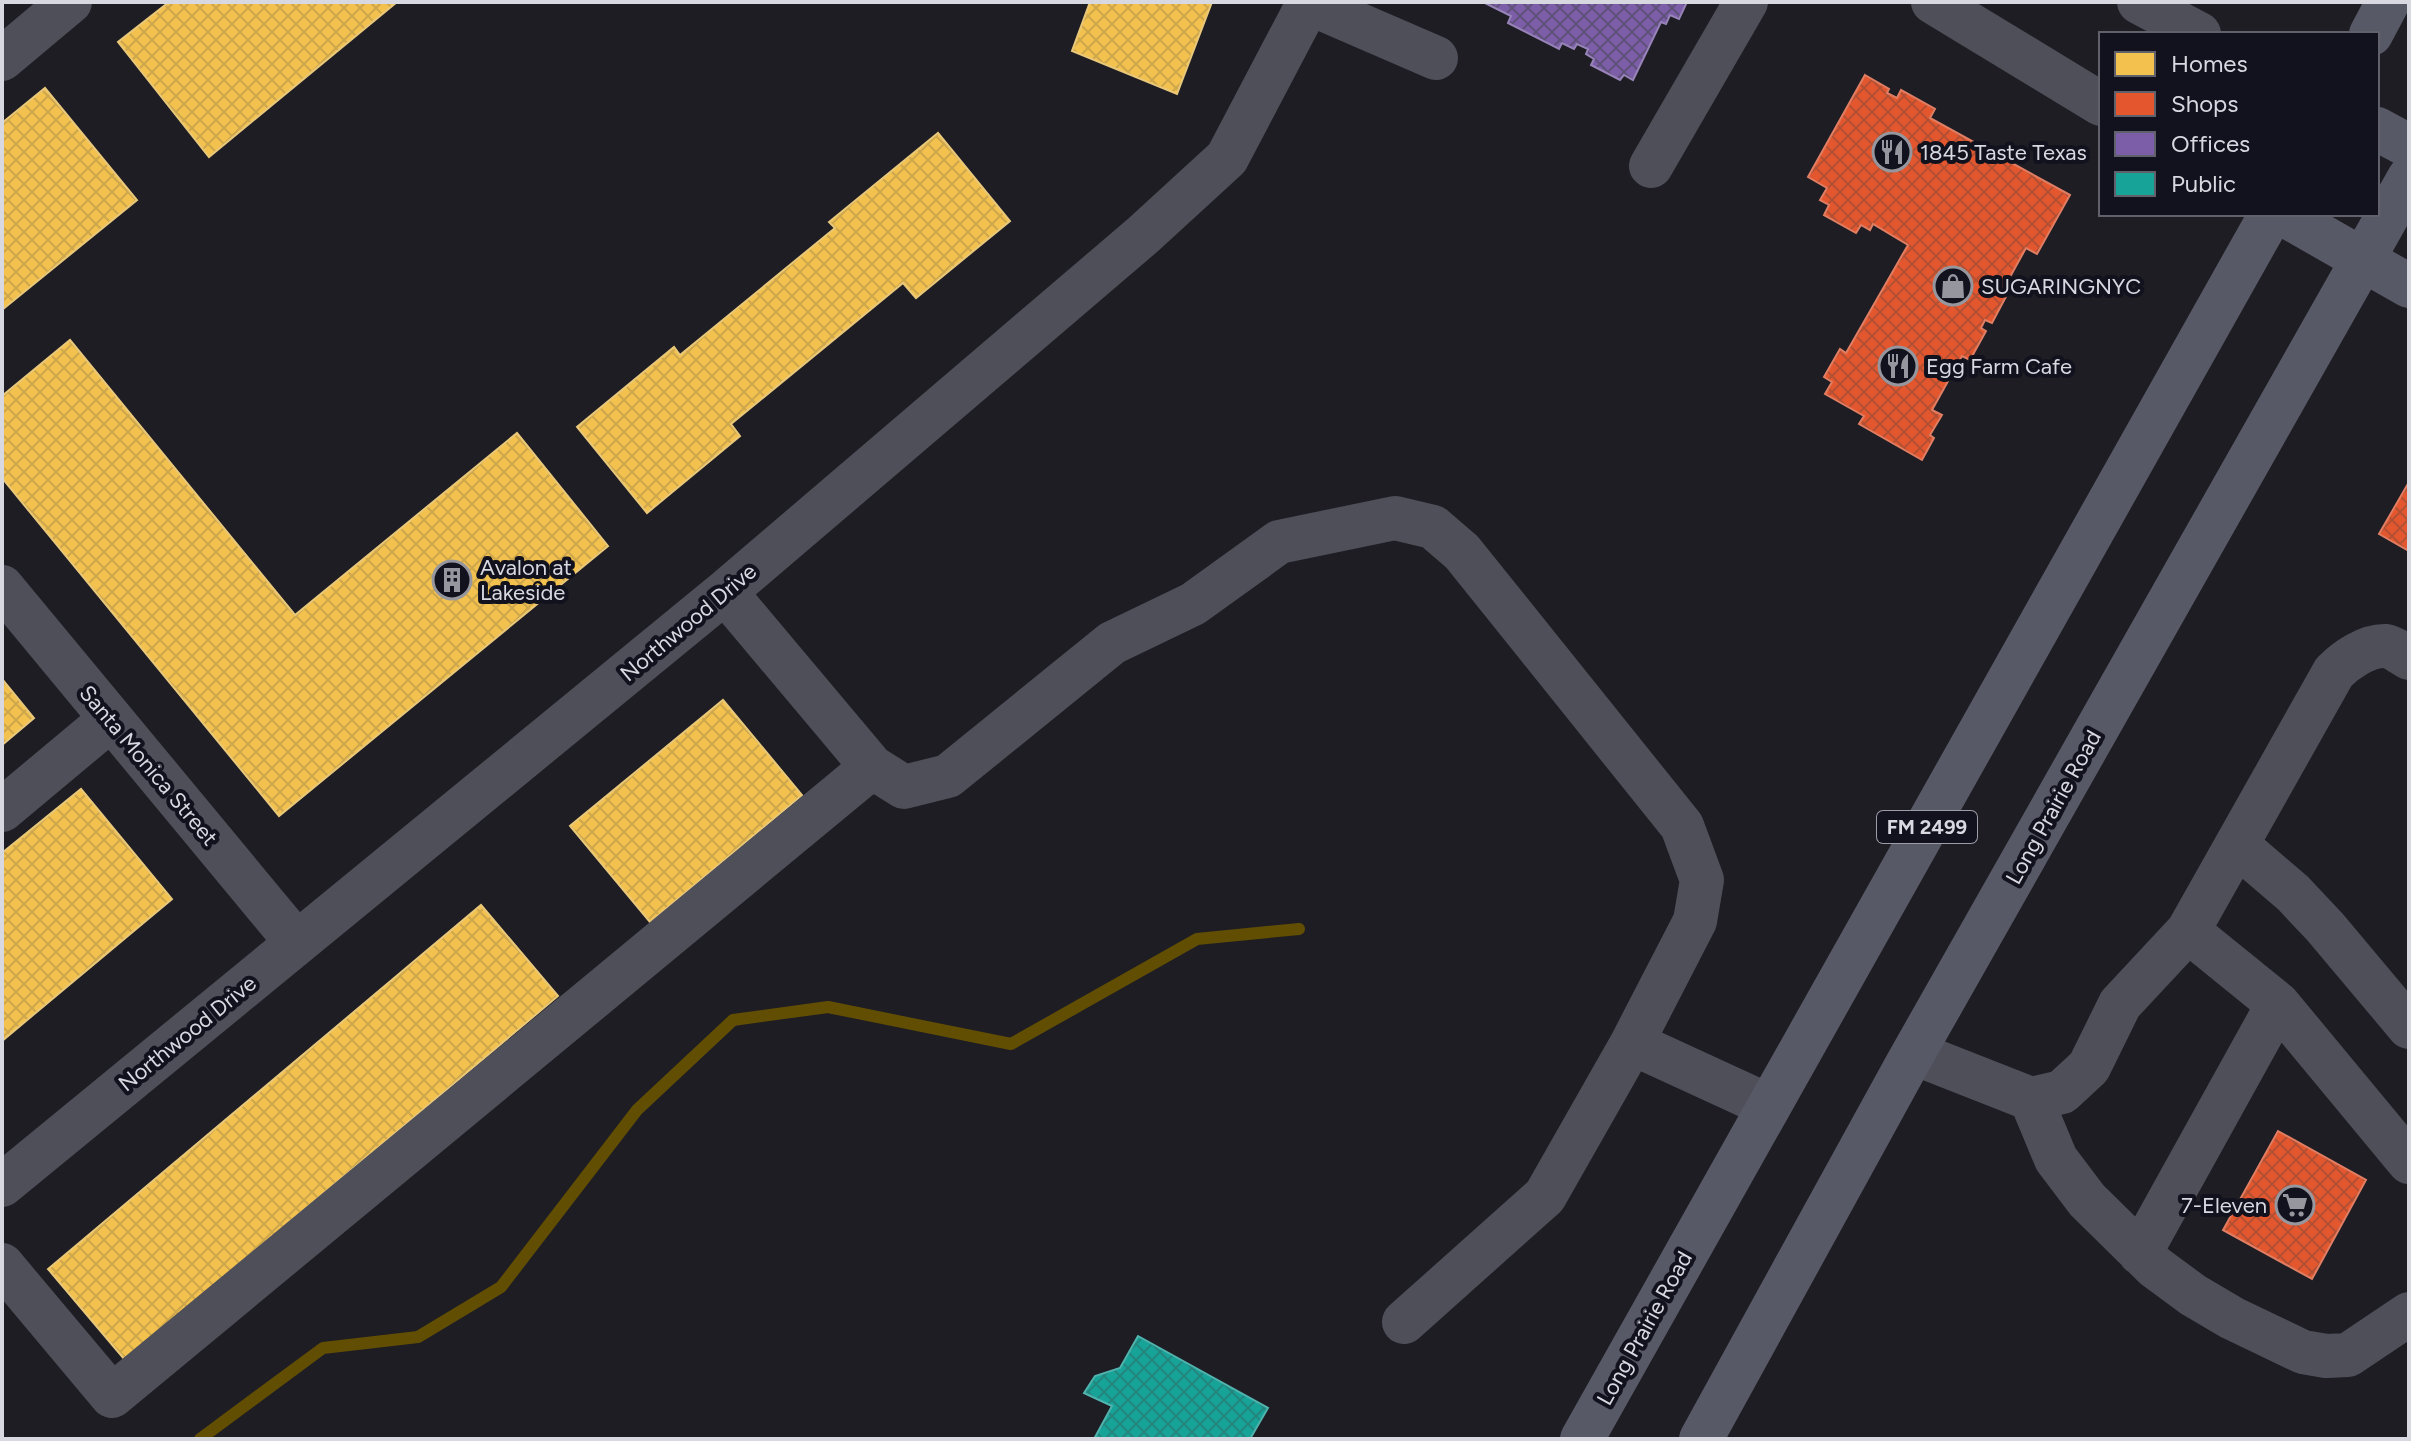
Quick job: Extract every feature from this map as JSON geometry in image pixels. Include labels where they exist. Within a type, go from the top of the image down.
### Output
[{"type":"main road","points":[[2372,32],[2388,2]]},
{"type":"main road","points":[[2379,130],[2409,146]]},
{"type":"main road","name":"Long Prairie Road","points":[[1701,1439],[1914,1053],[2409,178]]},
{"type":"main road","name":"Long Prairie Road","points":[[1582,1439],[2270,216]]},
{"type":"main road","points":[[2286,216],[2409,286]]},
{"type":"street","points":[[2,59],[70,2]]},
{"type":"street","points":[[1309,2],[1436,58]]},
{"type":"street","name":"Northwood Drive","points":[[2,1185],[725,592],[1143,235],[1227,158],[1309,2]]},
{"type":"street","points":[[1651,166],[1746,2]]},
{"type":"street","points":[[1933,2],[2099,103]]},
{"type":"street","points":[[2139,2],[2195,32]]},
{"type":"street","points":[[725,592],[872,767],[904,787],[948,776],[1112,643],[1193,604],[1279,542],[1395,518],[1433,527],[1462,552],[1682,826],[1702,880],[1695,921],[1632,1043],[1545,1196],[1404,1322]]},
{"type":"street","name":"Santa Monica Street","points":[[2,587],[297,943]]},
{"type":"street","points":[[1914,1053],[2031,1099],[2062,1092],[2089,1067],[2120,1004],[2188,931],[2334,672],[2345,661],[2366,650],[2386,646],[2409,658]]},
{"type":"street","points":[[2,810],[111,719]]},
{"type":"street","points":[[2,1265],[112,1396],[872,767]]},
{"type":"street","points":[[2237,845],[2293,893],[2409,1027]]},
{"type":"street","points":[[2188,931],[2278,1004],[2409,1162]]},
{"type":"street","points":[[2140,1253],[2278,1004]]},
{"type":"street","points":[[1632,1043],[1769,1106]]},
{"type":"street","points":[[2031,1099],[2056,1159],[2087,1200],[2140,1253],[2193,1295],[2232,1318],[2303,1352],[2326,1356],[2348,1355],[2409,1314]]},
{"type":"building: Homes","points":[[169,2],[397,2],[209,157],[118,42]]},
{"type":"building: Homes","points":[[1090,2],[1212,2],[1177,94],[1072,51]]},
{"type":"building: Homes","points":[[45,88],[137,200],[2,310],[2,123]]},
{"type":"building: Homes","points":[[938,133],[1010,221],[916,298],[903,283],[731,424],[740,436],[647,513],[577,427],[674,347],[680,355],[835,228],[829,222]]},
{"type":"building: Homes","name":"Avalon at Lakeside","points":[[70,340],[295,615],[517,433],[608,546],[279,816],[2,478],[2,396]]},
{"type":"building: Homes","points":[[2,679],[34,718],[2,745]]},
{"type":"building: Homes","points":[[723,700],[802,795],[650,922],[570,826]]},
{"type":"building: Homes","points":[[81,789],[172,899],[2,1041],[2,853]]},
{"type":"building: Homes","points":[[481,905],[558,996],[125,1360],[48,1269]]},
{"type":"building: Shops","points":[[1865,75],[1889,89],[1887,93],[1897,98],[1901,90],[1935,109],[1930,118],[2070,195],[2037,254],[2026,248],[2005,286],[2010,289],[1992,323],[1985,320],[1981,328],[1986,331],[1970,360],[1962,356],[1932,410],[1942,415],[1930,435],[1934,438],[1922,460],[1859,424],[1864,416],[1825,394],[1832,382],[1824,377],[1840,349],[1846,353],[1908,245],[1873,224],[1870,230],[1861,225],[1856,233],[1824,215],[1829,205],[1820,200],[1827,188],[1808,177]]},
{"type":"building: Shops","points":[[2409,482],[2409,551],[2379,534]]},
{"type":"building: Shops","name":"7-Eleven","points":[[2278,1131],[2366,1180],[2312,1279],[2223,1230]]},
{"type":"building: Offices","points":[[1483,2],[1687,2],[1679,19],[1670,15],[1666,24],[1661,22],[1633,80],[1624,75],[1620,80],[1591,65],[1594,59],[1586,54],[1588,49],[1577,44],[1574,49],[1562,43],[1559,49],[1508,23],[1511,16]]},
{"type":"building: Public","points":[[1138,1336],[1268,1408],[1250,1439],[1094,1439],[1112,1406],[1084,1393],[1095,1376],[1120,1368]]},
{"type":"waterway","points":[[200,1439],[323,1348],[418,1337],[501,1287],[637,1110],[733,1020],[828,1007],[1011,1044],[1197,939],[1299,929]]},
{"type":"place","name":"1845 Taste Texas","points":[[1892,152]]},
{"type":"place","name":"SUGARINGNYC","points":[[1953,286]]},
{"type":"place","name":"Egg Farm Cafe","points":[[1898,366]]},
{"type":"place","name":"Avalon at Lakeside","points":[[452,580]]},
{"type":"place","name":"7-Eleven","points":[[2295,1205]]}]
